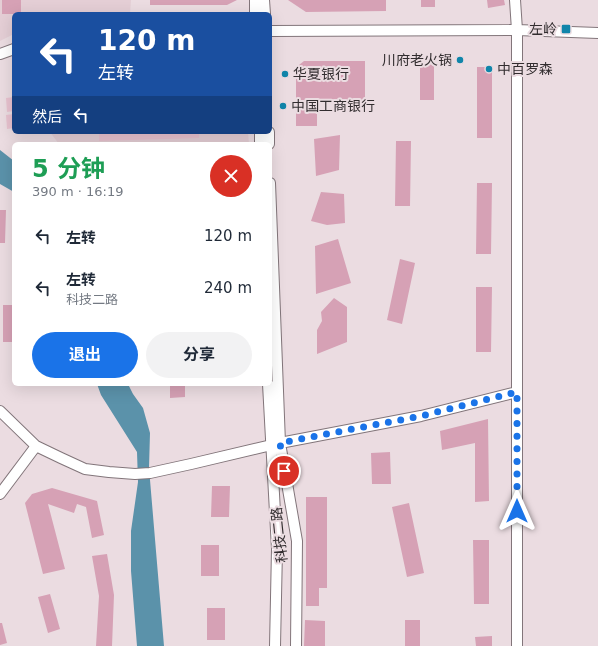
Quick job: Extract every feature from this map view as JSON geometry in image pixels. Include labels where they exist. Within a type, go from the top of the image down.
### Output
[{"type":"street","points":[[255,0],[255,12]]},
{"type":"street","points":[[264,0],[265,12]]},
{"type":"street","points":[[515,0],[517,30],[517,646]]},
{"type":"street","points":[[272,31],[517,30],[598,32]]},
{"type":"street","points":[[0,54],[12,50]]},
{"type":"street","name":"科技二路","points":[[272,287],[277,549],[275,646]]},
{"type":"street","name":"科技二路","points":[[268,386],[275,444],[296,541],[296,646]]},
{"type":"street","points":[[0,411],[36,446],[85,468],[136,474],[150,473],[275,444],[421,416],[517,392]]},
{"type":"street","points":[[0,494],[36,446]]},
{"type":"shaded area","points":[[0,0],[131,0],[130,12],[12,12],[12,35],[0,41]]},
{"type":"shaded area","points":[[12,97],[12,111],[7,112],[6,98]]},
{"type":"shaded area","points":[[12,114],[12,128],[7,129],[6,115]]},
{"type":"shaded area","points":[[52,134],[248,134],[249,142],[58,142]]},
{"type":"shaded area","points":[[99,134],[199,134],[199,138],[99,141]]},
{"type":"water","points":[[0,150],[12,159],[12,191],[0,184]]},
{"type":"water","points":[[98,386],[129,386],[143,408],[150,433],[149,468],[164,646],[137,646],[131,571],[131,531],[138,482],[137,452],[101,395]]},
{"type":"building","points":[[2,0],[21,0],[21,12],[2,14]]},
{"type":"building","points":[[150,0],[237,0],[227,5],[150,5]]},
{"type":"building","points":[[288,0],[386,0],[386,11],[306,12]]},
{"type":"building","points":[[421,0],[435,0],[435,7],[421,7]]},
{"type":"building","points":[[487,0],[504,0],[505,5],[488,8]]},
{"type":"building","points":[[304,61],[365,61],[365,100],[317,100],[317,126],[296,126],[296,75],[299,65]]},
{"type":"building","points":[[420,64],[434,64],[434,100],[420,100]]},
{"type":"building","points":[[477,67],[492,67],[492,138],[477,138]]},
{"type":"building","points":[[340,135],[339,170],[316,176],[314,139]]},
{"type":"building","points":[[396,141],[411,141],[410,206],[395,206]]},
{"type":"building","points":[[477,183],[492,183],[491,254],[476,254]]},
{"type":"building","points":[[321,192],[344,194],[345,223],[327,225],[311,221]]},
{"type":"building","points":[[0,210],[6,210],[5,243],[0,243]]},
{"type":"building","points":[[338,239],[351,283],[316,294],[315,246]]},
{"type":"building","points":[[400,259],[415,263],[402,324],[387,320]]},
{"type":"building","points":[[476,287],[492,287],[491,352],[476,352]]},
{"type":"building","points":[[334,298],[347,307],[347,342],[317,354],[317,330],[322,321],[321,312]]},
{"type":"building","points":[[3,305],[12,305],[12,342],[3,342]]},
{"type":"building","points":[[170,386],[185,386],[185,397],[170,398]]},
{"type":"building","points":[[488,419],[489,501],[475,502],[475,443],[442,450],[440,431]]},
{"type":"building","points":[[390,452],[391,484],[372,484],[371,453]]},
{"type":"building","points":[[212,486],[230,486],[229,517],[211,517]]},
{"type":"building","points":[[52,488],[97,501],[104,535],[92,538],[86,507],[77,504],[74,513],[48,504],[65,569],[43,574],[25,503],[32,494]]},
{"type":"building","points":[[306,497],[327,497],[327,588],[319,588],[319,606],[306,606]]},
{"type":"building","points":[[409,503],[424,573],[407,577],[392,507]]},
{"type":"building","points":[[473,540],[489,540],[489,604],[474,604]]},
{"type":"building","points":[[201,545],[219,545],[219,576],[201,576]]},
{"type":"building","points":[[107,554],[114,595],[112,646],[96,646],[99,596],[92,556]]},
{"type":"building","points":[[50,594],[60,629],[48,633],[38,597]]},
{"type":"building","points":[[207,608],[225,608],[225,640],[207,640]]},
{"type":"building","points":[[305,620],[325,621],[325,646],[304,646]]},
{"type":"building","points":[[405,620],[420,620],[420,646],[405,646]]},
{"type":"building","points":[[0,623],[2,623],[7,643],[0,645]]},
{"type":"building","points":[[492,636],[492,646],[476,646],[475,637]]},
{"type":"place","name":"左岭","points":[[566,29]]},
{"type":"place","name":"川府老火锅","points":[[460,60]]},
{"type":"place","name":"中百罗森","points":[[489,69]]},
{"type":"place","name":"华夏银行","points":[[285,74]]},
{"type":"place","name":"中国工商银行","points":[[283,106]]},
{"type":"route","points":[[284,471],[280,443],[421,416],[517,392],[517,511]]}]
